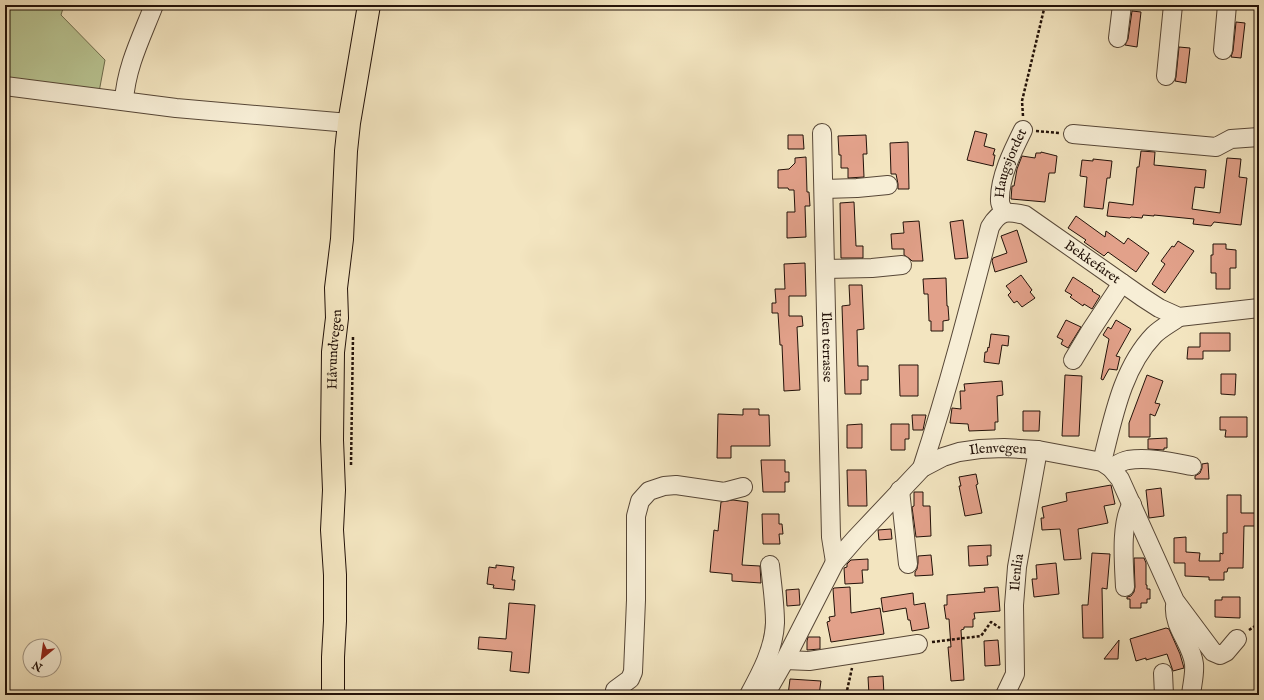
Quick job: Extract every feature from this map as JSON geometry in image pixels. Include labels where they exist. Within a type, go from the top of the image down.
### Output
[{"type":"main road","name":"Håvundvegen","points":[[333,695],[332,657],[335,621],[335,583],[332,530],[334,490],[332,440],[333,352],[337,318],[336,288],[342,240],[346,152],[349,123],[369,5]]},
{"type":"street","points":[[124,101],[125,86],[130,68],[154,5]]},
{"type":"street","points":[[1118,38],[1122,5]]},
{"type":"street","points":[[1166,76],[1173,5]]},
{"type":"street","points":[[1222,50],[1227,5]]},
{"type":"street","points":[[5,86],[176,108],[349,123]]},
{"type":"street","name":"Haugsjordet","points":[[922,468],[937,424],[990,227],[996,218],[1004,212],[1000,202],[1001,189],[1010,155],[1023,130]]},
{"type":"street","name":"Ilen terrasse","points":[[822,133],[831,537],[835,562]]},
{"type":"street","points":[[1072,134],[1216,148],[1231,139],[1259,137]]},
{"type":"street","points":[[824,189],[888,185]]},
{"type":"street","name":"Bekkefaret","points":[[1004,212],[1025,215],[1159,308],[1179,317]]},
{"type":"street","points":[[825,269],[872,268],[902,265]]},
{"type":"street","points":[[1073,360],[1122,283]]},
{"type":"street","points":[[1106,464],[1117,406],[1126,381],[1142,350],[1155,334],[1179,317],[1259,308]]},
{"type":"street","name":"Ilenvegen","points":[[765,695],[785,660],[835,562],[900,490],[922,468],[943,456],[959,452],[1004,448],[1038,450],[1106,464]]},
{"type":"street","name":"Ilenlia","points":[[1005,695],[1015,674],[1014,605],[1017,567],[1038,450]]},
{"type":"street","points":[[1106,464],[1127,460],[1163,461],[1192,466]]},
{"type":"street","points":[[1106,464],[1120,479],[1175,601],[1213,652],[1220,655],[1226,652],[1237,639]]},
{"type":"street","points":[[615,690],[630,679],[633,672],[636,600],[636,516],[640,501],[650,491],[664,486],[676,485],[724,492],[743,487]]},
{"type":"street","points":[[900,490],[908,564]]},
{"type":"street","points":[[1124,587],[1124,527],[1126,517],[1132,504]]},
{"type":"street","points":[[749,695],[766,661],[775,625],[770,565]]},
{"type":"street","points":[[1175,601],[1174,610],[1177,621],[1194,664],[1190,695]]},
{"type":"street","points":[[785,660],[809,661],[925,643]]},
{"type":"street","points":[[1163,674],[1164,695]]},
{"type":"path","points":[[1023,130],[1022,101],[1045,5]]},
{"type":"path","name":"Haugsjordet","points":[[1023,130],[1072,134]]},
{"type":"path","name":"Håvundvegen","points":[[351,465],[353,330]]},
{"type":"path","points":[[925,643],[980,636],[991,622],[1002,629],[1014,632]]},
{"type":"path","points":[[846,695],[854,653]]},
{"type":"green space","points":[[5,5],[64,5],[61,15],[105,60],[99,92],[5,81]]},
{"type":"building","points":[[1132,11],[1141,12],[1137,47],[1125,45],[1128,39]]},
{"type":"building","points":[[1236,22],[1245,23],[1241,58],[1231,57]]},
{"type":"building","points":[[1179,47],[1190,48],[1186,83],[1175,81]]},
{"type":"building","points":[[975,131],[987,134],[984,146],[995,149],[993,155],[995,155],[993,166],[967,160]]},
{"type":"building","points":[[788,135],[803,135],[804,149],[788,149]]},
{"type":"building","points":[[866,135],[867,154],[863,154],[864,177],[848,178],[848,168],[841,168],[841,155],[839,155],[838,136]]},
{"type":"building","points":[[908,142],[909,189],[898,189],[896,174],[891,174],[890,143]]},
{"type":"building","points":[[1141,151],[1155,152],[1154,165],[1206,170],[1204,188],[1195,187],[1192,209],[1220,213],[1227,158],[1241,159],[1239,177],[1247,178],[1241,225],[1214,222],[1211,226],[1193,224],[1194,219],[1154,215],[1143,215],[1142,218],[1107,216],[1109,202],[1133,205],[1137,167],[1139,167]]},
{"type":"building","points":[[1041,152],[1057,156],[1055,173],[1049,173],[1045,202],[1011,199],[1012,186],[1014,186],[1017,169],[1022,156],[1035,158],[1036,153]]},
{"type":"building","points":[[806,157],[807,192],[809,192],[810,206],[805,206],[806,237],[787,238],[787,212],[795,212],[794,190],[789,190],[788,188],[778,188],[778,170],[789,169],[795,163],[795,158]]},
{"type":"building","points":[[1093,159],[1112,161],[1110,178],[1107,178],[1103,209],[1084,207],[1087,177],[1080,176],[1082,160],[1093,161]]},
{"type":"building","points":[[854,202],[856,246],[863,246],[863,258],[841,258],[840,203]]},
{"type":"building","points":[[1076,216],[1105,237],[1106,231],[1124,244],[1128,238],[1149,253],[1136,272],[1108,252],[1104,256],[1084,242],[1086,240],[1068,228]]},
{"type":"building","points":[[963,220],[968,258],[955,259],[950,222]]},
{"type":"building","points":[[919,221],[923,261],[912,261],[904,255],[904,249],[892,249],[891,234],[904,233],[903,222]]},
{"type":"building","points":[[1017,230],[1027,262],[995,272],[992,261],[993,258],[1007,253],[1001,236]]},
{"type":"building","points":[[1178,241],[1194,251],[1165,293],[1152,284],[1165,264],[1161,261],[1172,246],[1174,247]]},
{"type":"building","points":[[1213,244],[1226,244],[1226,249],[1236,250],[1236,268],[1230,268],[1230,289],[1216,289],[1216,273],[1211,273],[1211,255],[1213,255]]},
{"type":"building","points":[[805,263],[806,296],[789,296],[789,316],[802,316],[803,326],[797,327],[800,390],[784,391],[782,345],[780,345],[778,313],[772,313],[772,303],[776,303],[775,289],[785,289],[784,264]]},
{"type":"building","points":[[1021,275],[1032,290],[1030,292],[1035,298],[1022,307],[1017,301],[1014,303],[1008,295],[1011,292],[1006,286]]},
{"type":"building","points":[[1073,277],[1100,296],[1092,309],[1084,304],[1083,306],[1070,297],[1072,295],[1065,291]]},
{"type":"building","points":[[946,278],[949,320],[943,321],[943,331],[931,331],[928,294],[924,294],[923,279]]},
{"type":"building","points":[[849,285],[862,285],[864,329],[857,330],[858,366],[868,366],[868,380],[861,380],[861,394],[845,394],[842,306],[850,305]]},
{"type":"building","points":[[1066,320],[1081,327],[1068,348],[1061,344],[1063,340],[1057,337]]},
{"type":"building","points":[[1116,320],[1131,329],[1116,356],[1120,357],[1117,370],[1109,369],[1103,380],[1101,379],[1109,339],[1103,335],[1108,327],[1111,329]]},
{"type":"building","points":[[1200,333],[1230,333],[1230,351],[1203,351],[1203,359],[1187,359],[1188,347],[1200,347]]},
{"type":"building","points":[[991,334],[1009,336],[1008,346],[1002,345],[999,364],[984,362],[985,352],[987,352],[988,347],[989,348]]},
{"type":"building","points":[[899,365],[918,365],[918,396],[900,396]]},
{"type":"building","points":[[1221,374],[1236,374],[1235,395],[1221,394]]},
{"type":"building","points":[[1065,375],[1082,376],[1079,436],[1062,436]]},
{"type":"building","points":[[1147,375],[1163,381],[1155,403],[1160,404],[1155,416],[1150,414],[1150,437],[1129,437],[1129,423]]},
{"type":"building","points":[[1002,381],[1003,395],[997,396],[998,422],[995,422],[995,430],[969,431],[968,424],[950,423],[952,408],[961,409],[960,391],[965,391],[964,384]]},
{"type":"building","points":[[743,409],[759,409],[759,415],[769,415],[770,446],[731,446],[731,458],[717,458],[718,414],[743,415]]},
{"type":"building","points":[[1023,411],[1040,411],[1039,431],[1023,431]]},
{"type":"building","points":[[912,415],[926,415],[923,430],[913,430]]},
{"type":"building","points":[[1220,417],[1247,417],[1247,437],[1225,437],[1226,430],[1220,430]]},
{"type":"building","points":[[862,424],[862,448],[847,448],[847,425]]},
{"type":"building","points":[[891,424],[909,424],[909,439],[905,439],[905,450],[891,450]]},
{"type":"building","points":[[1167,438],[1167,448],[1164,448],[1164,450],[1148,449],[1148,439]]},
{"type":"building","points":[[761,460],[785,460],[785,472],[789,472],[789,482],[785,482],[785,492],[763,492]]},
{"type":"building","points":[[1208,463],[1209,479],[1195,479],[1195,476],[1200,473],[1202,464]]},
{"type":"building","points":[[847,470],[866,470],[867,506],[848,506]]},
{"type":"building","points":[[976,474],[978,484],[976,485],[982,513],[965,516],[959,486],[961,486],[959,477]]},
{"type":"building","points":[[1111,485],[1115,504],[1104,506],[1108,523],[1078,529],[1081,559],[1064,560],[1060,529],[1042,530],[1041,518],[1044,518],[1042,507],[1067,501],[1066,493]]},
{"type":"building","points":[[1161,488],[1164,516],[1149,518],[1146,490]]},
{"type":"building","points":[[914,492],[923,492],[923,506],[930,506],[931,536],[916,537],[912,507],[914,506]]},
{"type":"building","points":[[1227,495],[1241,495],[1241,513],[1256,513],[1256,526],[1244,526],[1243,568],[1228,568],[1227,572],[1224,572],[1224,580],[1209,580],[1209,577],[1185,576],[1185,563],[1174,563],[1174,538],[1186,537],[1186,552],[1200,553],[1199,561],[1220,561],[1220,553],[1223,554],[1223,533],[1227,533]]},
{"type":"building","points":[[733,500],[748,502],[742,565],[760,566],[761,583],[732,581],[732,574],[710,572],[714,530],[718,531],[721,502]]},
{"type":"building","points":[[762,514],[779,514],[779,524],[782,524],[783,534],[779,534],[780,544],[763,544]]},
{"type":"building","points":[[891,529],[892,539],[879,540],[878,530]]},
{"type":"building","points":[[991,545],[991,556],[987,556],[988,565],[969,566],[968,546]]},
{"type":"building","points":[[1092,553],[1110,554],[1107,589],[1102,588],[1103,638],[1083,638],[1082,605],[1088,605]]},
{"type":"building","points":[[931,555],[933,575],[915,576],[918,556]]},
{"type":"building","points":[[1134,558],[1144,558],[1146,563],[1146,585],[1147,589],[1150,589],[1150,599],[1147,599],[1147,603],[1141,603],[1141,608],[1130,608],[1130,599],[1127,599],[1127,597],[1131,596],[1134,592],[1135,587]]},
{"type":"building","points":[[868,559],[868,570],[862,570],[863,583],[845,584],[844,568],[847,567],[847,564],[851,560]]},
{"type":"building","points":[[1056,563],[1059,594],[1034,597],[1032,579],[1037,579],[1036,565]]},
{"type":"building","points":[[496,565],[514,567],[512,580],[515,580],[514,590],[493,588],[494,585],[487,584],[489,567],[496,568]]},
{"type":"building","points":[[850,587],[851,613],[880,608],[884,634],[831,642],[827,622],[830,621],[829,617],[835,616],[833,589]]},
{"type":"building","points":[[998,587],[1000,611],[974,613],[975,619],[973,619],[973,627],[964,627],[964,629],[961,630],[964,680],[951,681],[948,647],[951,647],[949,619],[946,619],[944,605],[947,605],[947,595],[985,592],[984,588]]},
{"type":"building","points":[[799,589],[800,605],[787,606],[786,590]]},
{"type":"building","points":[[913,593],[914,605],[925,603],[929,628],[912,631],[906,608],[883,612],[881,598]]},
{"type":"building","points":[[1222,597],[1240,597],[1240,618],[1215,617],[1215,600],[1222,600]]},
{"type":"building","points":[[509,603],[535,605],[529,673],[510,671],[512,652],[478,649],[479,637],[506,639]]},
{"type":"building","points":[[1166,628],[1169,629],[1180,654],[1184,668],[1173,671],[1167,654],[1146,660],[1146,658],[1136,661],[1130,639]]},
{"type":"building","points":[[808,637],[820,637],[820,649],[807,650]]},
{"type":"building","points":[[998,640],[1000,665],[985,666],[984,641]]},
{"type":"building","points":[[1119,640],[1118,659],[1104,659]]},
{"type":"building","points":[[883,676],[884,695],[869,695],[868,677]]},
{"type":"building","points":[[790,679],[821,681],[819,695],[788,695]]}]
